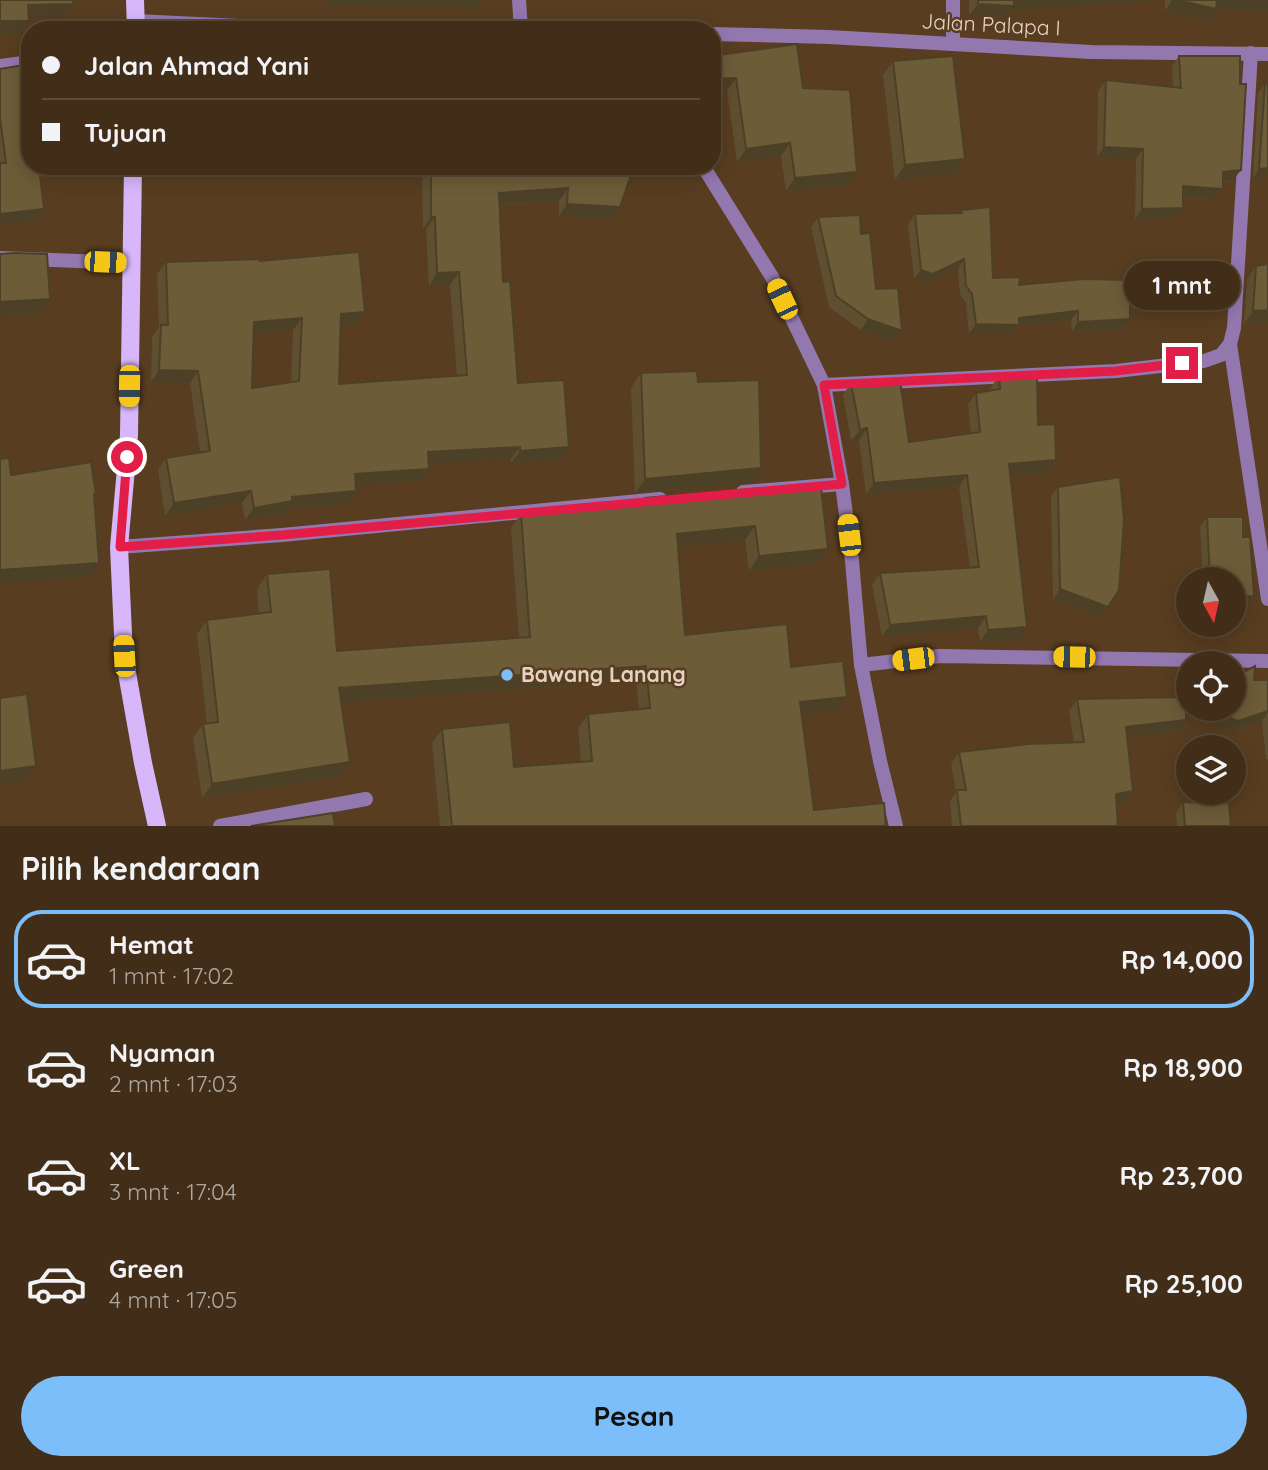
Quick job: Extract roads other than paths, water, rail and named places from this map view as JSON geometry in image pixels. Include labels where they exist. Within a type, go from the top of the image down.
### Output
[{"type":"main road","points":[[135,0],[136,21]]},
{"type":"main road","points":[[133,175],[129,435],[120,547],[124,656],[157,826]]},
{"type":"street","points":[[519,0],[520,21]]},
{"type":"street","points":[[953,0],[953,44]]},
{"type":"street","name":"Jalan Palapa I","points":[[721,34],[829,37],[1091,52],[1268,54]]},
{"type":"street","points":[[1251,53],[1234,328],[1230,344],[1268,599]]},
{"type":"street","points":[[0,66],[21,63]]},
{"type":"street","points":[[709,175],[772,277],[824,385],[842,484],[861,665],[896,826]]},
{"type":"street","points":[[0,258],[131,263]]},
{"type":"street","points":[[824,385],[1116,371],[1204,361],[1221,355],[1230,344]]},
{"type":"street","points":[[732,493],[842,484]]},
{"type":"street","points":[[120,547],[282,535],[677,498]]},
{"type":"street","points":[[861,665],[940,656],[1268,661]]},
{"type":"street","points":[[220,826],[366,799]]},
{"type":"place","name":"Bawang Lanang","points":[[507,675]]}]
